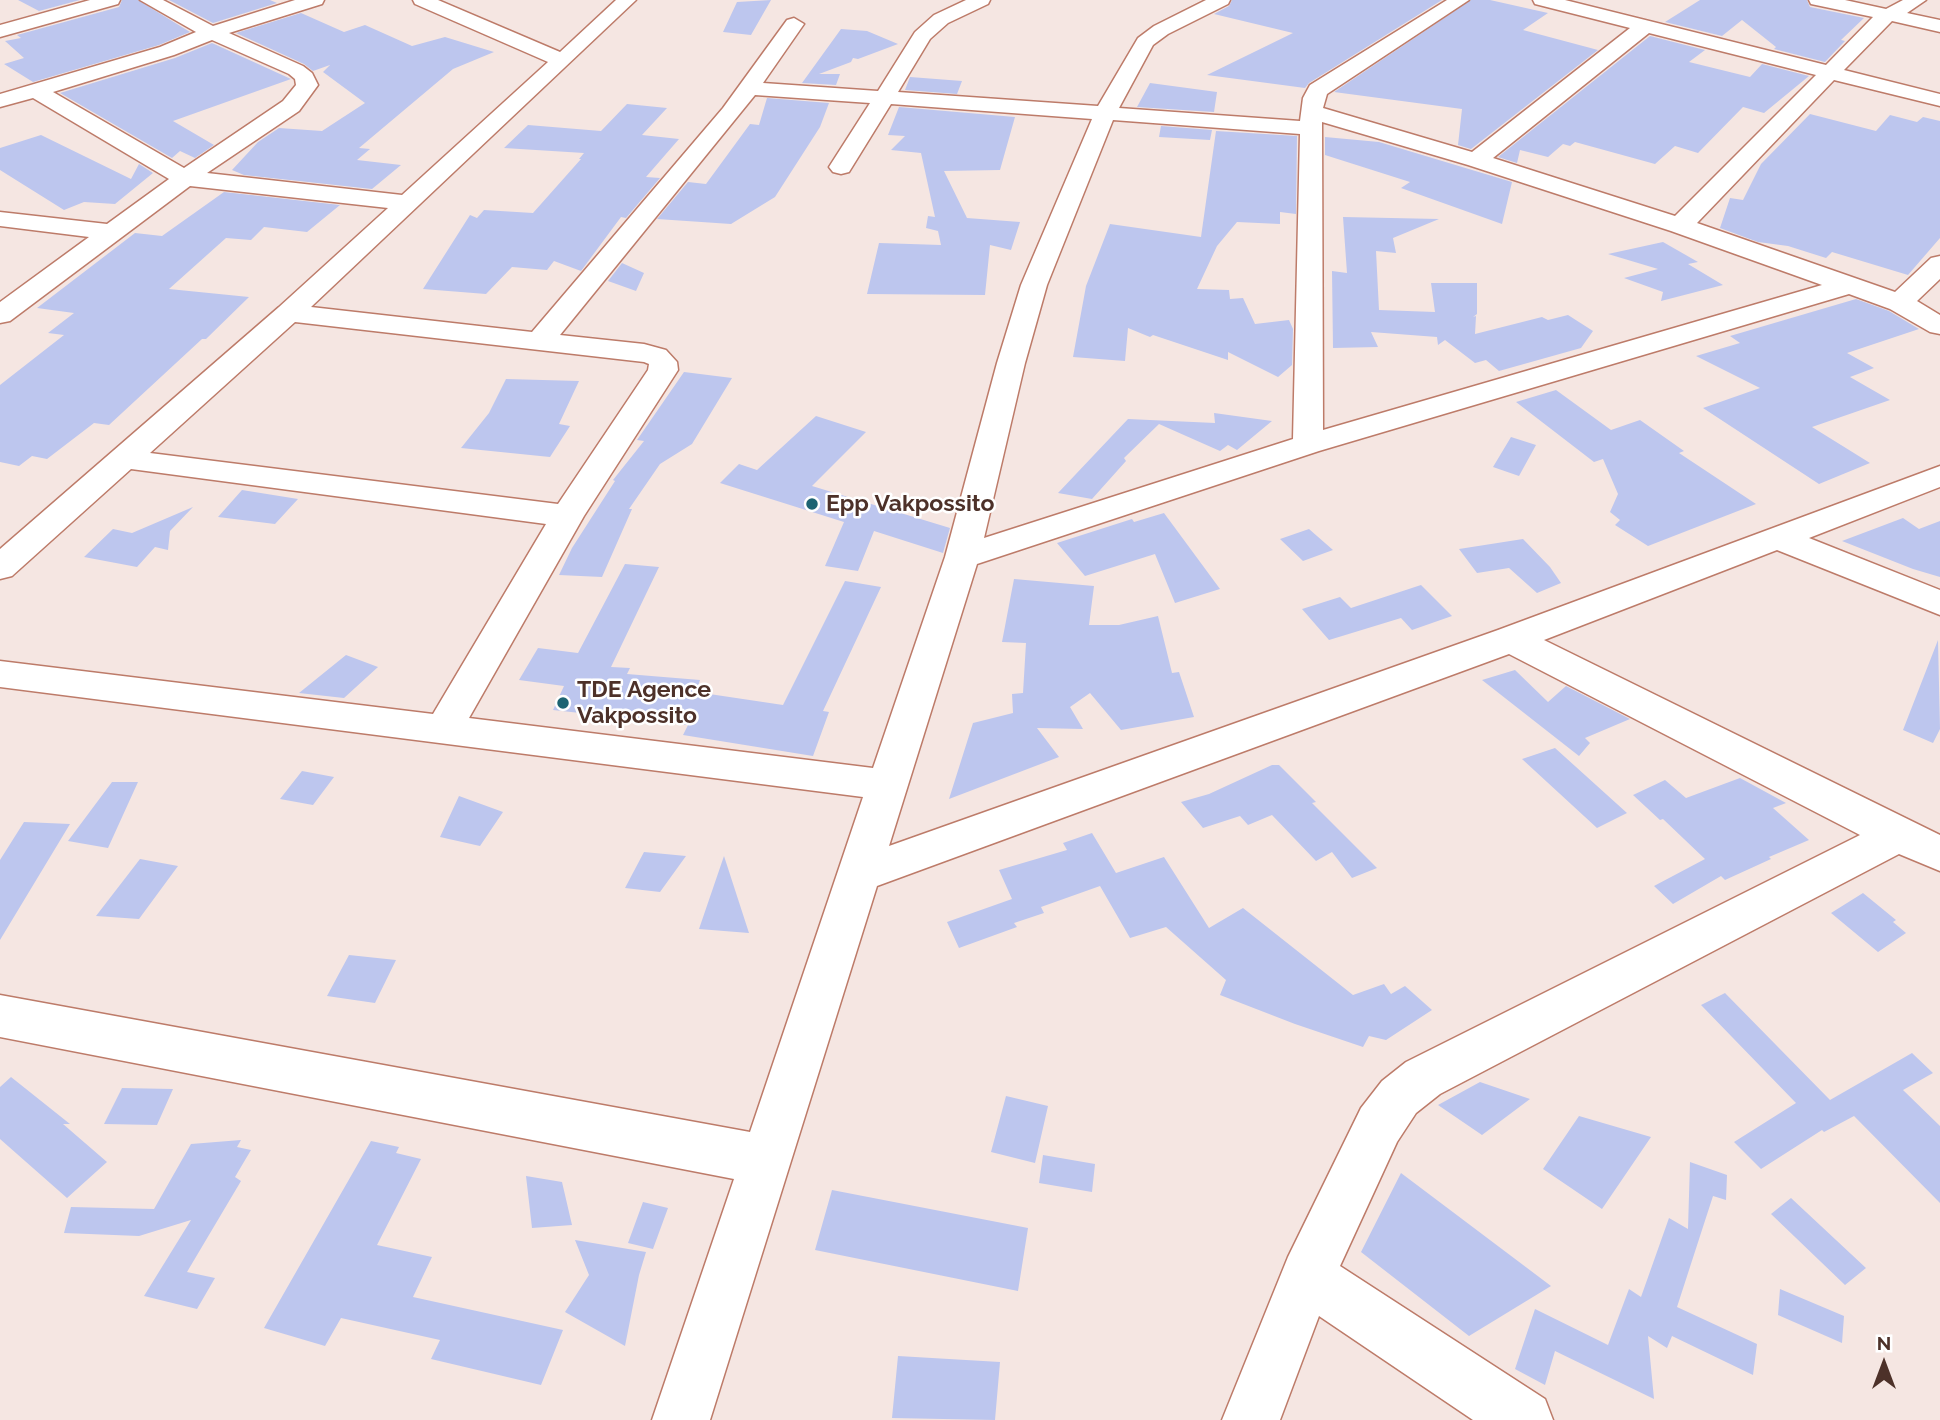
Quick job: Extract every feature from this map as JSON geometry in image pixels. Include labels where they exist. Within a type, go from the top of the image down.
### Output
[{"type":"street","points":[[0,31],[111,0]]},
{"type":"street","points":[[0,315],[185,178],[291,106],[307,85],[305,77],[296,70],[212,33],[149,0]]},
{"type":"street","points":[[0,101],[167,51],[212,33],[315,0]]},
{"type":"street","points":[[422,0],[562,60]]},
{"type":"street","points":[[7,549],[124,459],[289,313],[627,0]]},
{"type":"street","points":[[841,167],[882,98],[929,28],[941,19],[981,0]]},
{"type":"street","points":[[690,1414],[766,1160],[962,557],[1011,363],[1034,285],[1105,113],[1139,52],[1152,36],[1221,0]]},
{"type":"street","points":[[1308,444],[1311,120],[1318,90],[1460,0]]},
{"type":"street","points":[[1542,0],[1940,100]]},
{"type":"street","points":[[1818,0],[1940,26]]},
{"type":"street","points":[[1680,226],[1888,16],[1917,0]]},
{"type":"street","points":[[538,342],[750,88],[794,24]]},
{"type":"street","points":[[1476,160],[1646,25]]},
{"type":"street","points":[[750,88],[1105,113],[1311,120],[1476,160],[1680,226],[1900,303],[1940,326]]},
{"type":"street","points":[[34,90],[185,178],[408,203]]},
{"type":"street","points":[[0,219],[112,232]]},
{"type":"street","points":[[1900,303],[1940,264]]},
{"type":"street","points":[[962,557],[1308,444],[1847,286]]},
{"type":"street","points":[[289,313],[644,353],[656,356],[663,362],[663,370],[567,516],[443,730]]},
{"type":"street","points":[[124,459],[567,516]]},
{"type":"street","points":[[860,874],[1511,639],[1940,476]]},
{"type":"street","points":[[1777,538],[1940,603]]},
{"type":"street","points":[[1511,639],[1940,854]]},
{"type":"street","points":[[0,674],[888,785]]},
{"type":"street","points":[[1251,1420],[1307,1276],[1379,1125],[1399,1097],[1423,1078],[1898,835]]},
{"type":"street","points":[[0,1016],[766,1160]]},
{"type":"street","points":[[1307,1276],[1524,1420]]},
{"type":"building","points":[[18,0],[80,0],[39,11]]},
{"type":"building","points":[[122,0],[138,0],[190,32],[159,45],[33,82],[4,64],[24,58],[5,41],[21,38],[17,35],[119,7]]},
{"type":"building","points":[[169,0],[270,0],[277,3],[213,23]]},
{"type":"building","points":[[771,0],[751,35],[723,32],[737,2]]},
{"type":"building","points":[[1232,0],[1442,0],[1305,88],[1207,75],[1293,33],[1214,14],[1229,6]]},
{"type":"building","points":[[1471,0],[1490,0],[1548,13],[1523,30],[1598,50],[1471,149],[1458,145],[1462,109],[1334,92]]},
{"type":"building","points":[[1700,0],[1807,0],[1810,7],[1864,18],[1841,40],[1845,41],[1825,62],[1774,49],[1776,47],[1742,20],[1722,36],[1665,22]]},
{"type":"building","points":[[301,13],[344,32],[365,25],[412,46],[445,37],[494,52],[453,69],[359,148],[370,149],[357,160],[401,165],[372,189],[244,175],[232,170],[258,142],[279,128],[322,131],[365,103],[323,72],[330,65],[313,71],[304,64],[236,33]]},
{"type":"building","points":[[841,29],[867,31],[898,44],[858,59],[853,58],[851,62],[819,74],[840,74],[836,85],[802,83]]},
{"type":"building","points":[[1650,36],[1705,50],[1689,62],[1750,77],[1762,64],[1809,76],[1764,113],[1743,107],[1698,153],[1675,146],[1655,164],[1575,142],[1570,146],[1563,144],[1548,157],[1520,150],[1517,163],[1498,157]]},
{"type":"building","points":[[212,43],[291,79],[173,121],[214,145],[195,158],[180,151],[172,158],[60,93],[175,58]]},
{"type":"building","points":[[910,77],[962,81],[957,94],[905,90]]},
{"type":"building","points":[[1150,83],[1217,92],[1214,112],[1137,107]]},
{"type":"building","points":[[767,98],[829,103],[820,127],[775,197],[731,224],[657,219],[688,182],[706,184],[750,124],[759,125]]},
{"type":"building","points":[[627,104],[667,108],[642,135],[679,139],[646,177],[660,178],[626,218],[621,217],[581,271],[554,261],[547,270],[512,267],[486,294],[423,289],[470,215],[477,218],[484,210],[533,213],[581,159],[584,153],[504,148],[528,125],[601,131]]},
{"type":"building","points":[[899,107],[1015,117],[1000,170],[944,171],[967,218],[1020,222],[1011,250],[990,245],[985,295],[867,294],[879,243],[941,245],[938,231],[926,228],[928,216],[935,217],[921,153],[891,150],[905,136],[888,135]]},
{"type":"building","points":[[1810,114],[1876,131],[1890,115],[1917,122],[1923,117],[1940,121],[1940,238],[1908,275],[1832,252],[1826,258],[1788,246],[1758,242],[1720,228],[1730,198],[1743,200],[1761,164]]},
{"type":"building","points":[[1161,126],[1212,130],[1210,140],[1159,137]]},
{"type":"building","points":[[1216,131],[1297,136],[1296,214],[1280,212],[1280,224],[1237,222],[1217,246],[1197,289],[1229,290],[1230,299],[1243,298],[1255,324],[1289,320],[1293,329],[1292,365],[1278,377],[1228,352],[1228,360],[1128,328],[1125,361],[1073,357],[1086,286],[1110,224],[1201,237]]},
{"type":"building","points":[[41,135],[131,179],[139,164],[153,173],[115,204],[84,202],[64,210],[0,170],[0,148]]},
{"type":"building","points":[[1325,137],[1379,142],[1512,182],[1502,224],[1401,188],[1410,182],[1325,155]]},
{"type":"building","points":[[224,192],[340,205],[307,232],[264,227],[251,240],[226,238],[169,289],[249,297],[109,425],[94,423],[47,459],[32,456],[19,466],[0,462],[0,385],[64,335],[48,333],[74,313],[37,308],[135,233],[162,236]]},
{"type":"building","points":[[1343,217],[1439,219],[1393,238],[1396,253],[1376,251],[1379,310],[1435,312],[1431,283],[1477,283],[1477,314],[1473,317],[1476,316],[1475,334],[1542,317],[1548,320],[1568,315],[1593,331],[1581,348],[1499,371],[1486,360],[1475,363],[1445,340],[1438,345],[1437,337],[1371,332],[1378,347],[1333,348],[1332,271],[1347,273]]},
{"type":"building","points":[[1663,242],[1698,262],[1688,264],[1723,285],[1661,301],[1663,292],[1624,278],[1658,269],[1608,254]]},
{"type":"building","points":[[622,263],[644,273],[636,291],[608,281]]},
{"type":"building","points":[[1856,299],[1889,311],[1919,329],[1847,353],[1874,368],[1850,377],[1890,400],[1812,427],[1870,463],[1819,484],[1703,408],[1760,388],[1696,356],[1740,343],[1730,336]]},
{"type":"building","points":[[684,372],[732,378],[692,444],[660,464],[629,509],[632,509],[602,577],[559,575],[572,548],[615,481],[613,480],[644,441],[637,440]]},
{"type":"building","points":[[506,379],[579,381],[559,424],[570,426],[550,457],[461,448],[489,413]]},
{"type":"building","points":[[1556,390],[1611,430],[1640,420],[1684,451],[1679,453],[1756,504],[1648,546],[1615,525],[1620,520],[1610,512],[1618,494],[1603,459],[1594,462],[1516,402]]},
{"type":"building","points":[[1214,413],[1272,421],[1237,450],[1228,445],[1220,451],[1159,424],[1124,458],[1126,461],[1092,499],[1058,493],[1128,419],[1215,423]]},
{"type":"building","points":[[816,416],[866,432],[812,486],[950,528],[943,553],[874,531],[858,571],[825,566],[844,522],[720,483],[739,464],[757,470]]},
{"type":"building","points":[[1511,437],[1536,445],[1519,476],[1493,467]]},
{"type":"building","points":[[242,490],[298,499],[275,524],[218,517]]},
{"type":"building","points":[[193,507],[170,531],[168,550],[155,547],[137,567],[84,557],[113,529],[132,533]]},
{"type":"building","points":[[1164,513],[1220,589],[1175,603],[1155,554],[1085,576],[1057,543],[1132,519],[1134,522]]},
{"type":"building","points":[[1903,518],[1919,529],[1940,521],[1940,577],[1842,541]]},
{"type":"building","points":[[1309,529],[1333,550],[1303,561],[1280,539]]},
{"type":"building","points":[[1523,539],[1550,567],[1561,583],[1537,593],[1509,568],[1477,573],[1459,549]]},
{"type":"building","points":[[625,564],[659,567],[611,667],[630,668],[627,674],[700,680],[696,692],[783,705],[845,581],[881,587],[823,711],[829,712],[813,756],[683,735],[688,725],[553,710],[564,686],[519,680],[538,648],[578,653]]},
{"type":"building","points":[[1014,579],[1094,586],[1089,625],[1119,625],[1158,616],[1172,673],[1179,672],[1194,717],[1121,730],[1090,693],[1070,707],[1083,729],[1037,728],[1059,757],[949,799],[973,723],[1013,713],[1012,694],[1023,693],[1026,643],[1002,642]]},
{"type":"building","points":[[1421,585],[1452,616],[1412,630],[1401,618],[1329,640],[1302,609],[1340,597],[1351,608]]},
{"type":"building","points":[[1938,640],[1940,729],[1933,743],[1903,730]]},
{"type":"building","points":[[346,655],[378,667],[344,698],[299,693]]},
{"type":"building","points":[[1515,670],[1548,702],[1566,686],[1630,719],[1585,738],[1590,743],[1579,756],[1482,680]]},
{"type":"building","points":[[1555,748],[1627,813],[1597,828],[1522,759]]},
{"type":"building","points":[[1272,765],[1279,765],[1316,802],[1312,803],[1377,868],[1352,878],[1332,852],[1316,861],[1272,815],[1248,825],[1240,816],[1203,828],[1181,802],[1209,794]]},
{"type":"building","points":[[302,771],[334,777],[313,805],[280,799]]},
{"type":"building","points":[[1740,778],[1786,803],[1773,808],[1809,840],[1725,880],[1721,876],[1673,904],[1654,886],[1705,859],[1633,795],[1665,780],[1686,798]]},
{"type":"building","points":[[112,782],[138,782],[108,848],[68,841]]},
{"type":"building","points":[[459,796],[503,812],[480,846],[440,837]]},
{"type":"building","points":[[24,822],[70,824],[0,940],[0,860]]},
{"type":"building","points":[[1092,833],[1116,873],[1164,857],[1209,928],[1243,908],[1353,995],[1384,984],[1391,994],[1405,986],[1432,1010],[1386,1040],[1369,1036],[1363,1047],[1295,1024],[1220,995],[1226,980],[1166,927],[1130,938],[1100,886],[1041,907],[1044,913],[1014,923],[1017,927],[959,948],[947,922],[1012,899],[999,870],[1067,850],[1063,843]]},
{"type":"building","points":[[644,852],[686,856],[660,892],[625,888]]},
{"type":"building","points":[[724,856],[749,933],[699,929]]},
{"type":"building","points":[[140,859],[178,866],[139,919],[96,916]]},
{"type":"building","points":[[1863,893],[1896,920],[1893,922],[1906,933],[1878,952],[1831,913]]},
{"type":"building","points":[[349,955],[396,960],[375,1003],[327,996]]},
{"type":"building","points":[[1725,993],[1830,1100],[1912,1053],[1933,1073],[1903,1090],[1940,1126],[1940,1203],[1854,1116],[1824,1132],[1822,1130],[1761,1169],[1734,1142],[1796,1103],[1701,1005]]},
{"type":"building","points":[[11,1077],[70,1124],[63,1124],[107,1162],[67,1198],[0,1139],[0,1087]]},
{"type":"building","points":[[1480,1082],[1530,1099],[1482,1135],[1438,1105]]},
{"type":"building","points":[[122,1088],[173,1089],[157,1125],[104,1124]]},
{"type":"building","points":[[1006,1096],[1048,1106],[1035,1163],[991,1152]]},
{"type":"building","points":[[1579,1116],[1651,1137],[1602,1209],[1543,1169]]},
{"type":"building","points":[[241,1140],[237,1147],[251,1150],[235,1177],[241,1181],[187,1272],[215,1278],[197,1309],[144,1296],[191,1220],[139,1236],[64,1233],[71,1207],[154,1209],[191,1144]]},
{"type":"building","points":[[371,1141],[399,1147],[396,1153],[421,1159],[377,1245],[432,1257],[413,1297],[563,1330],[541,1385],[431,1359],[440,1340],[341,1318],[325,1346],[264,1328]]},
{"type":"building","points":[[1043,1155],[1095,1164],[1092,1192],[1039,1183]]},
{"type":"building","points":[[1690,1162],[1727,1175],[1726,1200],[1713,1196],[1677,1307],[1757,1344],[1753,1375],[1672,1336],[1667,1348],[1648,1336],[1654,1399],[1555,1351],[1545,1385],[1515,1369],[1535,1309],[1608,1345],[1629,1289],[1641,1297],[1669,1218],[1688,1229]]},
{"type":"building","points":[[1401,1173],[1551,1286],[1469,1336],[1361,1252]]},
{"type":"building","points":[[526,1176],[562,1182],[572,1225],[532,1228]]},
{"type":"building","points":[[832,1190],[1028,1228],[1018,1291],[815,1250]]},
{"type":"building","points":[[1791,1198],[1866,1268],[1845,1285],[1771,1214]]},
{"type":"building","points":[[643,1202],[668,1208],[653,1249],[628,1243]]},
{"type":"building","points":[[575,1240],[646,1252],[625,1346],[565,1312],[589,1275]]},
{"type":"building","points":[[1780,1289],[1844,1316],[1842,1343],[1778,1315]]},
{"type":"building","points":[[898,1356],[1000,1362],[995,1420],[892,1418]]},
{"type":"place","name":"Epp Vakpossito","points":[[812,504]]},
{"type":"place","name":"TDE Agence Vakpossito","points":[[563,703]]}]
